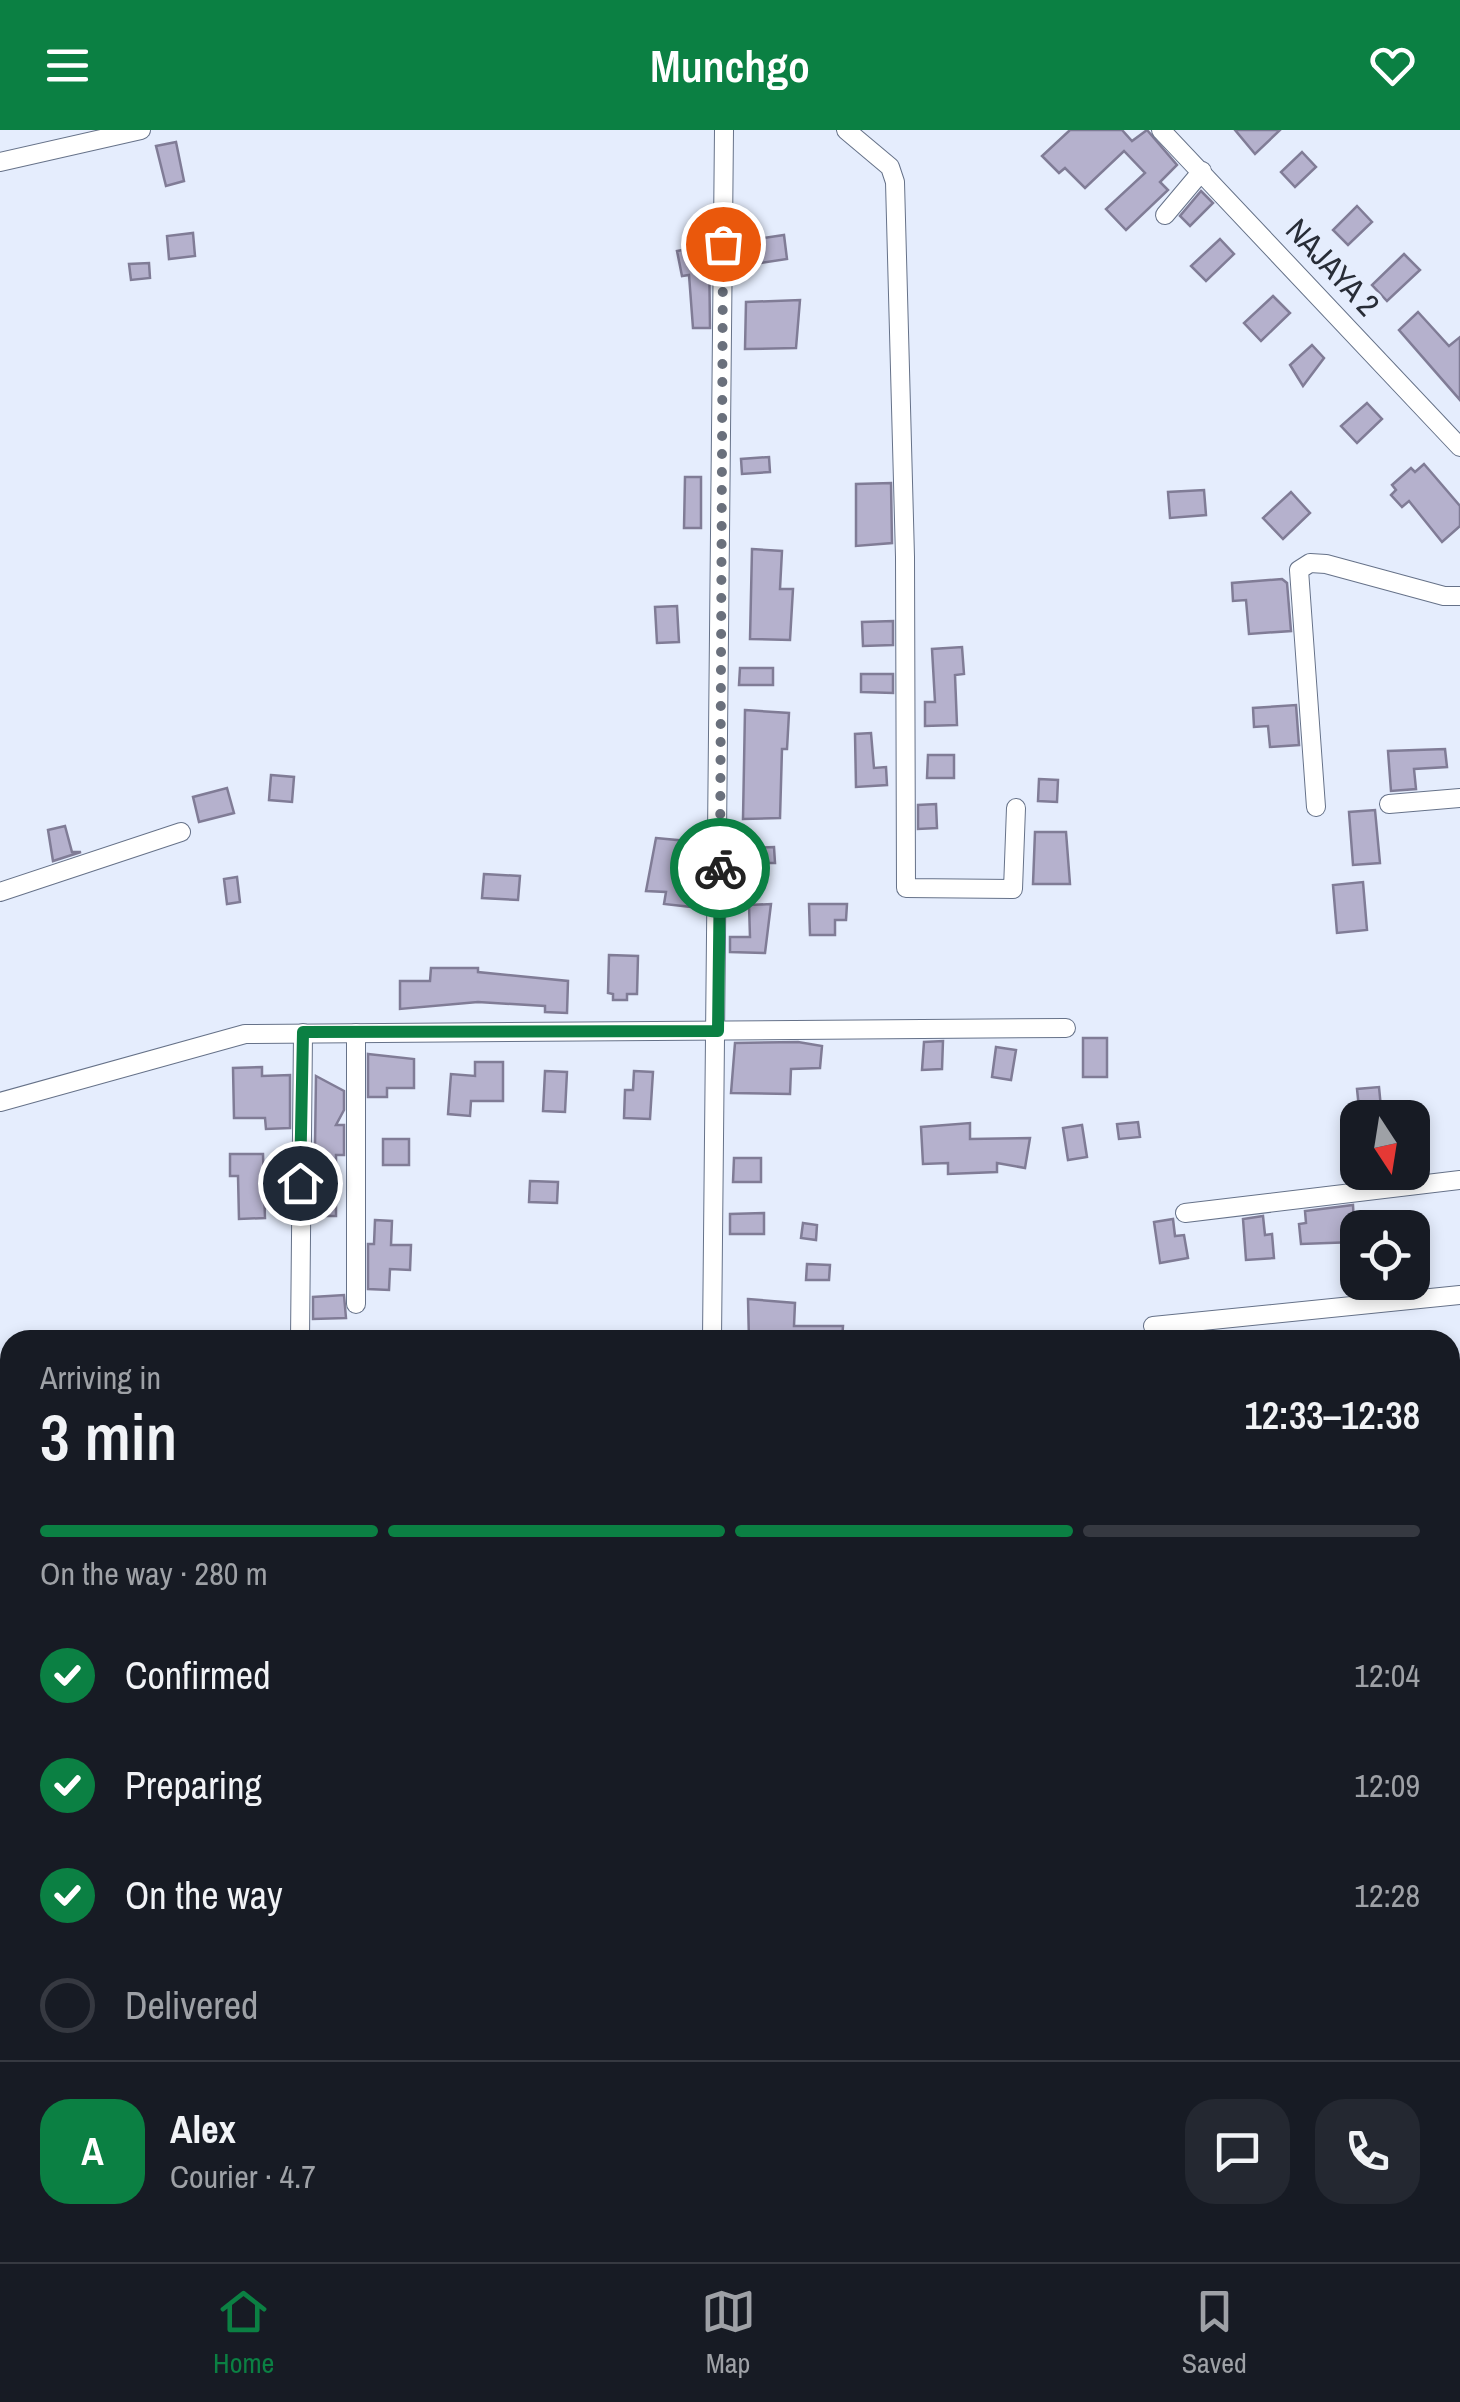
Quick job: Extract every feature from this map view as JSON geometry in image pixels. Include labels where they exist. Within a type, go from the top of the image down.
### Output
[{"type":"street","points":[[0,162],[141,130]]},
{"type":"street","points":[[712,1330],[724,130]]},
{"type":"street","points":[[846,130],[890,167],[895,182],[906,557],[906,888],[1012,889],[1016,808]]},
{"type":"street","name":"NAJAYA 2","points":[[1165,131],[1460,447]]},
{"type":"street","points":[[1166,215],[1202,171]]},
{"type":"street","points":[[1316,807],[1300,570],[1310,563],[1326,564],[1444,596],[1460,596]]},
{"type":"street","points":[[1389,804],[1460,798]]},
{"type":"street","points":[[0,892],[180,832]]},
{"type":"street","points":[[0,1102],[228,1038],[303,1032],[1066,1028]]},
{"type":"street","points":[[300,1330],[303,1032]]},
{"type":"street","points":[[356,1032],[356,1304]]},
{"type":"street","points":[[1185,1214],[1460,1180]]},
{"type":"street","points":[[1153,1326],[1460,1295]]},
{"type":"building","points":[[1070,130],[1122,130],[1132,141],[1147,130],[1177,165],[1160,182],[1168,190],[1126,230],[1106,209],[1145,173],[1124,151],[1085,188],[1065,168],[1059,173],[1042,156]]},
{"type":"building","points":[[1235,130],[1280,130],[1255,154]]},
{"type":"building","points":[[176,142],[184,181],[166,186],[156,146]]},
{"type":"building","points":[[1302,152],[1316,167],[1295,187],[1281,172]]},
{"type":"building","points":[[1201,191],[1213,203],[1190,226],[1180,216]]},
{"type":"building","points":[[1357,206],[1372,222],[1348,245],[1333,230]]},
{"type":"building","points":[[193,233],[195,256],[169,259],[167,236]]},
{"type":"building","points":[[784,235],[787,259],[760,263],[757,239]]},
{"type":"building","points":[[1220,239],[1234,254],[1206,281],[1191,266]]},
{"type":"building","points":[[709,245],[710,328],[693,328],[689,275],[682,276],[677,251]]},
{"type":"building","points":[[1404,254],[1420,270],[1387,301],[1372,285]]},
{"type":"building","points":[[149,263],[150,278],[131,280],[129,264]]},
{"type":"building","points":[[1273,296],[1290,313],[1261,341],[1244,323]]},
{"type":"building","points":[[800,300],[796,348],[745,349],[746,302]]},
{"type":"building","points":[[1418,312],[1449,346],[1460,337],[1460,400],[1399,330]]},
{"type":"building","points":[[1312,345],[1324,358],[1303,386],[1290,365]]},
{"type":"building","points":[[1367,403],[1382,419],[1357,443],[1341,426]]},
{"type":"building","points":[[769,457],[770,472],[742,474],[741,459]]},
{"type":"building","points":[[1424,464],[1460,506],[1460,526],[1442,542],[1409,501],[1402,507],[1391,495],[1396,490],[1392,485],[1411,468],[1415,472]]},
{"type":"building","points":[[685,477],[701,477],[701,528],[684,528]]},
{"type":"building","points":[[891,483],[892,543],[856,546],[856,484]]},
{"type":"building","points":[[1204,490],[1206,515],[1170,518],[1168,492]]},
{"type":"building","points":[[1291,492],[1310,513],[1283,539],[1263,518]]},
{"type":"building","points":[[752,549],[782,551],[780,589],[793,589],[790,640],[750,639]]},
{"type":"building","points":[[1282,579],[1287,583],[1291,631],[1249,634],[1246,600],[1233,601],[1232,583]]},
{"type":"building","points":[[677,606],[679,642],[657,643],[655,607]]},
{"type":"building","points":[[893,621],[893,645],[863,646],[862,622]]},
{"type":"building","points":[[962,647],[964,674],[955,675],[957,725],[925,726],[925,702],[935,702],[932,649]]},
{"type":"building","points":[[740,668],[773,668],[773,685],[739,685]]},
{"type":"building","points":[[861,674],[893,674],[893,693],[861,692]]},
{"type":"building","points":[[1296,705],[1299,745],[1270,747],[1268,726],[1254,727],[1253,708]]},
{"type":"building","points":[[745,710],[789,713],[787,749],[782,749],[780,818],[743,819]]},
{"type":"building","points":[[871,733],[874,768],[886,767],[887,785],[856,787],[855,734]]},
{"type":"building","points":[[1445,749],[1447,767],[1414,769],[1416,789],[1391,791],[1388,751]]},
{"type":"building","points":[[928,755],[954,755],[954,778],[927,778]]},
{"type":"building","points":[[271,775],[294,777],[292,802],[269,800]]},
{"type":"building","points":[[1039,779],[1058,780],[1057,802],[1038,801]]},
{"type":"building","points":[[227,788],[234,813],[199,822],[193,797]]},
{"type":"building","points":[[936,804],[937,828],[918,829],[918,805]]},
{"type":"building","points":[[1375,810],[1380,863],[1353,865],[1349,812]]},
{"type":"building","points":[[65,826],[72,852],[81,852],[53,861],[48,830]]},
{"type":"building","points":[[1035,832],[1066,832],[1070,884],[1033,884]]},
{"type":"building","points":[[656,838],[687,841],[687,846],[698,847],[695,870],[702,871],[699,895],[693,895],[692,907],[664,904],[666,892],[646,891]]},
{"type":"building","points":[[774,847],[775,863],[745,863],[745,848]]},
{"type":"building","points":[[484,874],[520,876],[518,900],[482,898]]},
{"type":"building","points":[[237,877],[240,902],[227,904],[224,879]]},
{"type":"building","points":[[1363,882],[1367,930],[1337,933],[1333,885]]},
{"type":"building","points":[[771,904],[765,953],[730,952],[730,937],[750,937],[749,905]]},
{"type":"building","points":[[809,904],[847,904],[846,920],[835,920],[835,935],[810,935]]},
{"type":"building","points":[[609,955],[638,956],[637,994],[627,994],[627,1000],[613,1000],[613,994],[608,993]]},
{"type":"building","points":[[431,968],[478,968],[478,972],[568,981],[567,1013],[545,1012],[545,1006],[478,1002],[400,1009],[400,981],[430,981]]},
{"type":"building","points":[[1083,1038],[1107,1038],[1107,1077],[1083,1077]]},
{"type":"building","points":[[943,1041],[942,1069],[922,1070],[924,1042]]},
{"type":"building","points":[[798,1042],[822,1046],[820,1068],[791,1069],[790,1094],[731,1093],[735,1043]]},
{"type":"building","points":[[996,1047],[1016,1050],[1011,1080],[992,1077]]},
{"type":"building","points":[[368,1054],[414,1059],[414,1088],[387,1088],[387,1097],[368,1097]]},
{"type":"building","points":[[475,1062],[503,1062],[503,1101],[471,1101],[470,1116],[448,1114],[451,1074],[475,1076]]},
{"type":"building","points":[[262,1067],[262,1076],[290,1075],[290,1128],[266,1129],[265,1118],[234,1118],[233,1068]]},
{"type":"building","points":[[545,1071],[567,1072],[565,1112],[543,1111]]},
{"type":"building","points":[[634,1071],[653,1072],[650,1119],[624,1118],[625,1090],[633,1090]]},
{"type":"building","points":[[316,1076],[344,1091],[344,1110],[336,1125],[344,1125],[344,1155],[336,1155],[336,1216],[314,1216]]},
{"type":"building","points":[[1379,1087],[1380,1100],[1358,1100],[1357,1089]]},
{"type":"building","points":[[1138,1122],[1140,1137],[1119,1139],[1117,1124]]},
{"type":"building","points":[[970,1123],[970,1139],[1030,1138],[1025,1168],[997,1163],[997,1172],[948,1174],[948,1163],[923,1164],[921,1127]]},
{"type":"building","points":[[1082,1125],[1087,1157],[1068,1160],[1063,1128]]},
{"type":"building","points":[[383,1139],[409,1139],[409,1165],[383,1165]]},
{"type":"building","points":[[230,1154],[263,1154],[265,1218],[239,1219],[238,1176],[230,1176]]},
{"type":"building","points":[[734,1158],[761,1158],[761,1182],[733,1182]]},
{"type":"building","points":[[530,1181],[558,1182],[557,1203],[529,1202]]},
{"type":"building","points":[[1353,1205],[1353,1210],[1340,1210],[1340,1243],[1301,1244],[1299,1224],[1306,1223],[1305,1211]]},
{"type":"building","points":[[764,1213],[764,1234],[730,1234],[730,1214]]},
{"type":"building","points":[[1263,1216],[1265,1235],[1272,1234],[1274,1258],[1246,1260],[1243,1219]]},
{"type":"building","points":[[1173,1219],[1175,1236],[1184,1235],[1188,1258],[1160,1263],[1154,1222]]},
{"type":"building","points":[[375,1220],[392,1221],[391,1245],[411,1245],[410,1270],[390,1269],[389,1290],[368,1289],[368,1244],[374,1244]]},
{"type":"building","points":[[803,1223],[817,1225],[816,1240],[801,1238]]},
{"type":"building","points":[[807,1264],[830,1265],[829,1280],[806,1280]]},
{"type":"building","points":[[344,1295],[346,1318],[313,1319],[313,1297]]},
{"type":"building","points":[[748,1299],[795,1303],[794,1326],[843,1326],[843,1330],[749,1330]]},
{"type":"way so far","points":[[720,868],[723,244]]},
{"type":"route","points":[[300,1183],[303,1032],[718,1031],[720,868]]}]
